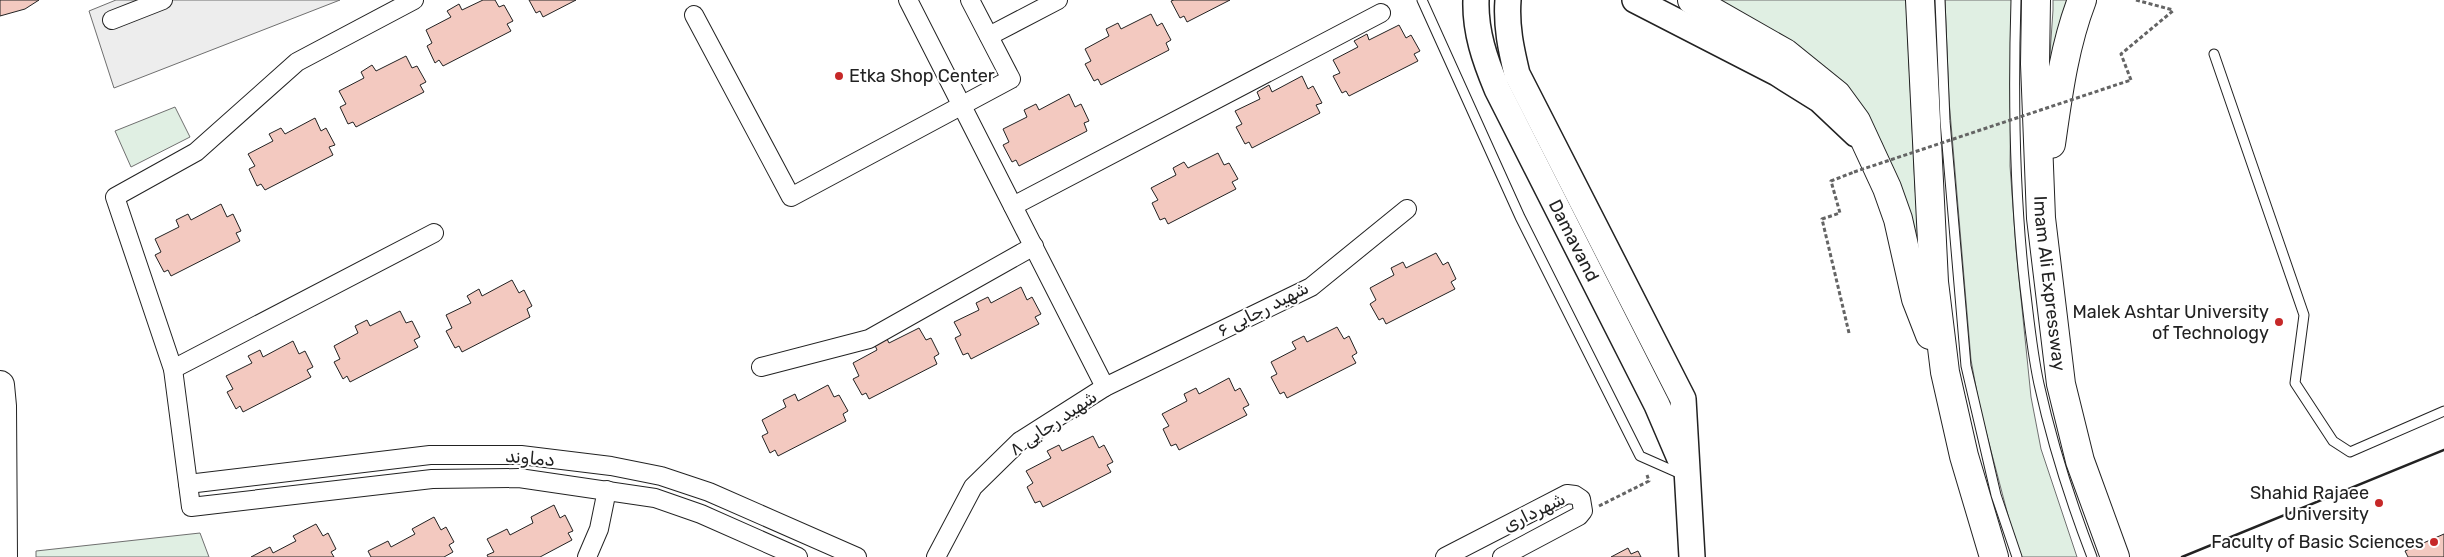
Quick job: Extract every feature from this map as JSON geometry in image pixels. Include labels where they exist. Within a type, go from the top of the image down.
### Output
[{"type":"highway","points":[[1692,0],[1785,52],[1837,95],[1856,121],[1887,188],[1898,219],[1916,299],[1945,372]]},
{"type":"highway","points":[[1920,0],[1934,282],[1945,372],[1964,456],[1994,557]]},
{"type":"highway","name":"Imam Ali Expressway","points":[[2036,0],[2035,64],[2041,218],[2061,384],[2080,461],[2115,557]]},
{"type":"highway","points":[[2041,218],[2061,67],[2073,23],[2082,0]]},
{"type":"highway","points":[[0,385],[2,406],[3,557]]},
{"type":"main road","name":"Damavand","points":[[1476,0],[1477,28],[1483,54],[1497,89],[1657,405],[1688,477]]},
{"type":"main road","name":"Damavand","points":[[1508,0],[1506,20],[1510,47],[1518,74],[1683,399],[1692,557]]},
{"type":"main road","points":[[1635,0],[1777,73],[1820,100],[1868,145]]},
{"type":"street","points":[[112,20],[163,0]]},
{"type":"street","points":[[188,484],[173,369],[115,197],[196,152],[296,62],[414,0]]},
{"type":"street","points":[[908,0],[1105,387]]},
{"type":"street","points":[[694,15],[791,197],[1011,79],[970,0]]},
{"type":"street","points":[[990,36],[1058,0]]},
{"type":"street","points":[[1013,206],[1381,13]]},
{"type":"street","name":"شهید رجایی ۶","points":[[1105,387],[1311,287],[1407,209]]},
{"type":"street","points":[[173,369],[434,233]]},
{"type":"street","points":[[761,367],[869,339],[1034,246]]},
{"type":"street","name":"شهید رجایی ۸","points":[[936,557],[973,487],[1020,441],[1105,387]]},
{"type":"street","name":"دماوند","points":[[798,557],[700,514],[655,498],[519,478],[432,479],[191,507],[188,484],[430,455],[521,455],[611,466],[661,476],[709,492],[848,555]]},
{"type":"street","points":[[587,557],[599,529],[607,490]]},
{"type":"street","name":"شهرداری","points":[[1445,557],[1567,494],[1575,495],[1582,501],[1583,511],[1579,516],[1502,557]]},
{"type":"lane","points":[[1422,0],[1520,218],[1640,456],[1688,477]]},
{"type":"lane","points":[[1940,0],[1945,121],[1966,366],[1996,495],[2017,557]]},
{"type":"lane","points":[[2016,0],[2014,105],[2016,198],[2032,347],[2059,464],[2092,557]]},
{"type":"lane","points":[[2214,54],[2304,315],[2295,383],[2333,441],[2350,452],[2444,411]]},
{"type":"path","points":[[1849,333],[1822,219],[1840,213],[1831,181],[2131,80],[2121,54],[2174,10],[2136,0]]},
{"type":"path","points":[[1579,516],[1649,481],[1640,456]]},
{"type":"green space","points":[[1715,0],[1906,0],[1915,187],[1924,299],[1882,143],[1860,113],[1811,58],[1769,28]]},
{"type":"green space","points":[[1945,0],[2012,0],[2010,166],[2016,249],[2031,397],[2041,449],[2077,557],[2019,557],[1980,409],[1971,360],[1949,100]]},
{"type":"green space","points":[[2053,0],[2071,0],[2049,69],[2053,10]]},
{"type":"green space","points":[[175,107],[190,137],[131,167],[115,131]]},
{"type":"green space","points":[[200,533],[209,557],[36,557],[36,551]]},
{"type":"shaded area","points":[[116,0],[340,0],[114,88],[89,11]]},
{"type":"building","points":[[0,0],[39,0],[25,9],[0,16]]},
{"type":"building","points":[[483,0],[495,0],[499,7],[504,5],[513,21],[507,24],[511,31],[443,66],[439,60],[435,63],[427,46],[432,43],[426,30],[451,17],[447,11],[459,4],[462,10]]},
{"type":"building","points":[[529,0],[576,0],[543,17],[540,11],[536,13]]},
{"type":"building","points":[[1230,0],[1187,22],[1184,16],[1180,18],[1171,1]]},
{"type":"building","points":[[1151,14],[1157,26],[1162,23],[1171,40],[1166,43],[1169,50],[1101,85],[1098,79],[1094,81],[1085,64],[1091,61],[1085,49],[1109,36],[1106,29],[1118,23],[1121,29]]},
{"type":"building","points":[[1399,25],[1406,38],[1411,35],[1420,51],[1414,54],[1418,61],[1349,96],[1346,91],[1342,93],[1333,76],[1340,73],[1333,60],[1358,47],[1354,41],[1367,34],[1369,40]]},
{"type":"building","points":[[406,56],[412,68],[417,66],[426,82],[420,85],[424,92],[356,127],[353,122],[348,124],[340,107],[346,104],[339,91],[364,78],[361,72],[372,65],[376,71]]},
{"type":"building","points":[[1302,76],[1308,89],[1313,86],[1322,103],[1316,105],[1320,113],[1252,148],[1249,142],[1245,144],[1236,127],[1242,124],[1235,111],[1260,99],[1257,92],[1269,85],[1272,92]]},
{"type":"building","points":[[1069,94],[1075,107],[1081,104],[1089,121],[1084,123],[1087,131],[1019,166],[1016,160],[1012,162],[1003,145],[1009,142],[1003,129],[1027,117],[1024,110],[1036,104],[1039,110]]},
{"type":"building","points":[[315,118],[321,131],[326,128],[335,145],[329,147],[333,155],[265,190],[261,184],[257,186],[249,169],[255,166],[248,154],[273,141],[269,134],[281,128],[285,134]]},
{"type":"building","points":[[1218,153],[1224,165],[1229,163],[1238,179],[1232,182],[1236,189],[1168,224],[1165,218],[1160,220],[1152,203],[1158,200],[1151,188],[1176,175],[1173,168],[1184,162],[1188,168]]},
{"type":"building","points":[[221,204],[227,217],[233,214],[241,231],[236,233],[240,241],[171,276],[168,270],[164,272],[155,255],[161,252],[155,239],[179,227],[176,220],[188,214],[191,220]]},
{"type":"building","points":[[1436,253],[1443,265],[1448,262],[1456,279],[1451,282],[1455,289],[1386,324],[1383,318],[1379,320],[1370,304],[1376,300],[1370,288],[1394,275],[1391,268],[1403,262],[1406,268]]},
{"type":"building","points":[[512,280],[519,293],[524,290],[532,306],[527,309],[530,317],[462,352],[459,346],[455,348],[446,331],[452,328],[446,315],[471,303],[467,296],[479,289],[482,296]]},
{"type":"building","points":[[1021,287],[1027,300],[1032,297],[1041,314],[1035,317],[1039,324],[971,359],[968,353],[963,355],[955,338],[961,335],[954,322],[979,310],[976,303],[988,297],[991,303]]},
{"type":"building","points":[[400,311],[406,323],[412,321],[420,337],[414,340],[418,347],[350,382],[347,376],[343,379],[334,362],[340,359],[334,346],[358,333],[355,326],[367,320],[370,326]]},
{"type":"building","points":[[1337,327],[1344,339],[1349,336],[1357,353],[1352,356],[1356,363],[1287,398],[1284,392],[1280,394],[1271,377],[1277,374],[1271,362],[1296,349],[1292,342],[1304,336],[1307,342]]},
{"type":"building","points":[[919,328],[926,340],[931,338],[939,354],[934,357],[937,364],[869,399],[866,393],[862,395],[853,379],[859,376],[853,363],[877,350],[874,343],[886,337],[889,343]]},
{"type":"building","points":[[293,341],[299,354],[305,351],[313,367],[307,370],[311,377],[243,412],[240,406],[236,409],[227,392],[233,389],[226,376],[252,363],[248,356],[260,350],[263,357]]},
{"type":"building","points":[[1229,378],[1235,391],[1240,388],[1249,405],[1243,408],[1247,415],[1179,450],[1176,444],[1171,446],[1163,429],[1169,426],[1162,414],[1187,401],[1184,394],[1196,388],[1199,394]]},
{"type":"building","points":[[828,385],[834,397],[839,395],[848,411],[843,414],[846,421],[778,456],[775,450],[770,453],[762,436],[768,433],[762,420],[786,407],[783,400],[795,394],[798,401]]},
{"type":"building","points":[[1093,436],[1099,448],[1104,445],[1113,462],[1107,465],[1111,472],[1043,507],[1040,501],[1035,503],[1027,487],[1033,483],[1026,471],[1051,458],[1047,451],[1059,445],[1062,451]]},
{"type":"building","points":[[554,505],[560,518],[565,515],[573,531],[568,533],[572,540],[540,557],[488,557],[487,555],[494,552],[487,539],[507,529],[510,535],[533,523],[531,517]]},
{"type":"building","points":[[434,517],[441,530],[446,527],[454,542],[449,545],[453,552],[444,557],[371,557],[368,551],[388,541],[391,547],[415,534],[412,529]]},
{"type":"building","points":[[316,524],[323,536],[328,533],[336,549],[331,552],[334,557],[251,557],[270,547],[273,553],[296,541],[293,536]]},
{"type":"building","name":"Faculty of Basic Sciences","points":[[2444,534],[2444,557],[2408,557],[2405,551]]},
{"type":"building","points":[[1628,548],[1631,554],[1638,551],[1641,557],[1611,557]]},
{"type":"wall","points":[[2182,557],[2444,450]]},
{"type":"place","name":"Etka Shop Center","points":[[839,76]]},
{"type":"place","name":"Malek Ashtar University of Technology","points":[[2279,322]]},
{"type":"place","name":"Shahid Rajaee University","points":[[2379,503]]},
{"type":"place","name":"Faculty of Basic Sciences","points":[[2434,542]]}]
